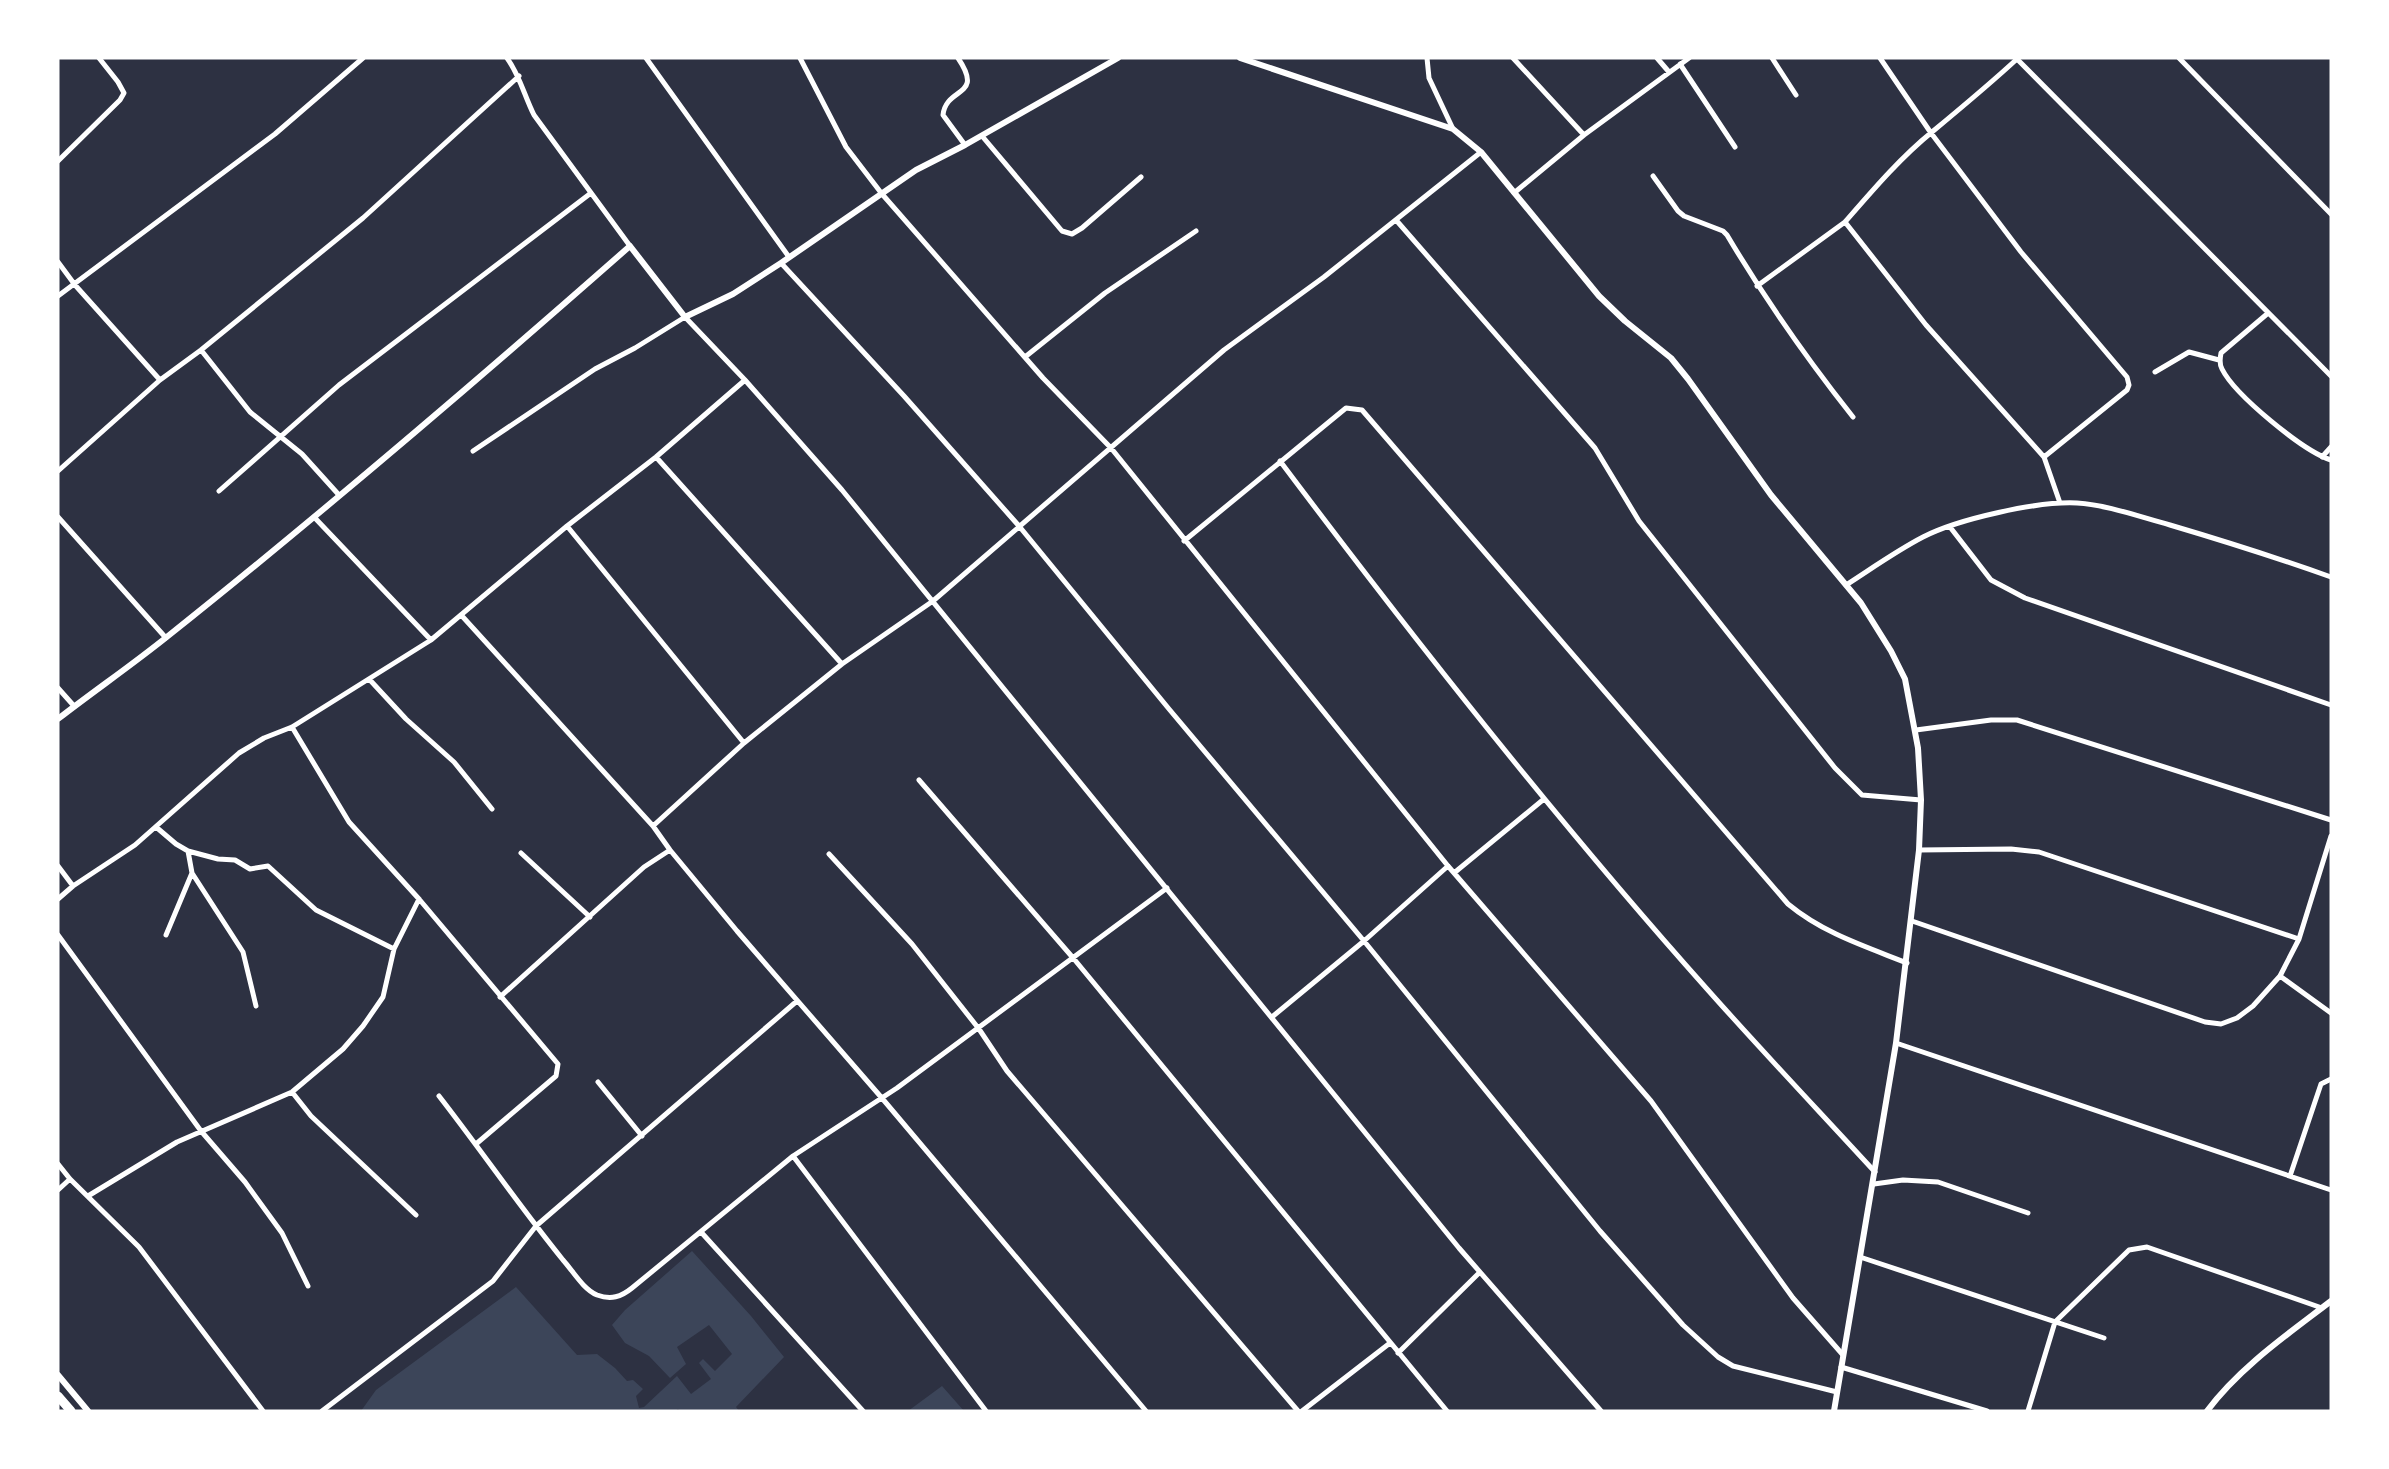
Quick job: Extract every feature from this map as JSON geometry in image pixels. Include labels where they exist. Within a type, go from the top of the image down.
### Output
[{"type":"highway","points":[[58,1396],[71,1411]]},
{"type":"street","points":[[58,162],[124,93],[99,58]]},
{"type":"street","points":[[58,296],[275,134],[363,58]]},
{"type":"street","points":[[507,58],[519,76],[534,115],[685,317],[842,490],[1480,1272],[1601,1411]]},
{"type":"street","points":[[646,58],[789,257]]},
{"type":"street","points":[[800,58],[846,147],[882,194],[1043,378],[1111,448],[1448,866],[1651,1101],[1793,1298],[1843,1356]]},
{"type":"street","points":[[957,58],[969,74],[968,80],[945,106],[943,115],[965,145]]},
{"type":"street","points":[[473,452],[595,369],[685,317],[733,294],[916,170],[982,136],[1118,58]]},
{"type":"street","points":[[1240,58],[1453,129],[1481,152],[1600,296],[1625,321],[1671,358],[1688,379],[1771,495],[1861,603],[1905,679],[1916,730],[1921,800],[1919,850],[1896,1043],[1834,1411]]},
{"type":"street","points":[[1427,58],[1429,78],[1453,129]]},
{"type":"street","points":[[1513,58],[1584,135]]},
{"type":"street","points":[[1657,58],[1669,72]]},
{"type":"street","points":[[1514,193],[1584,135],[1689,58]]},
{"type":"street","points":[[1772,58],[1796,95]]},
{"type":"street","points":[[1880,58],[1931,133],[2021,252],[2127,377],[2127,390],[2044,457]]},
{"type":"street","points":[[1757,286],[1845,222],[1931,133],[1976,97],[2017,58],[2331,376]]},
{"type":"street","points":[[2179,58],[2331,214]]},
{"type":"street","points":[[1680,64],[1735,147]]},
{"type":"street","points":[[58,471],[160,380],[201,350],[363,218],[519,76]]},
{"type":"street","points":[[982,136],[1062,231],[1072,234],[1141,177]]},
{"type":"street","points":[[653,826],[744,743],[842,664],[933,601],[1224,350],[1324,277],[1481,152]]},
{"type":"street","points":[[1653,176],[1684,216],[1727,235],[1757,286],[1809,362],[1853,417]]},
{"type":"street","points":[[219,491],[339,386],[591,193]]},
{"type":"street","points":[[1396,220],[1595,448],[1639,520],[1849,784],[1862,795],[1921,800]]},
{"type":"street","points":[[1845,222],[1926,325],[2044,457],[2060,503]]},
{"type":"street","points":[[1025,356],[1105,293],[1196,231]]},
{"type":"street","points":[[58,719],[166,638],[314,517],[489,370],[630,246]]},
{"type":"street","points":[[58,262],[75,285],[160,380]]},
{"type":"street","points":[[781,263],[1019,526],[1364,940],[1600,1231],[1694,1336],[1733,1366],[1837,1392]]},
{"type":"street","points":[[2267,314],[2221,353],[2221,368],[2238,391],[2293,440],[2331,460]]},
{"type":"street","points":[[201,350],[250,412],[302,454],[339,495]]},
{"type":"street","points":[[2155,372],[2189,352],[2219,360]]},
{"type":"street","points":[[58,899],[135,845],[240,753],[264,738],[292,727],[431,640],[567,526],[656,457],[745,380]]},
{"type":"street","points":[[1184,541],[1346,408],[1356,408],[1366,413],[1788,904],[1808,920],[1840,937],[1907,963]]},
{"type":"street","points":[[2322,457],[2331,447]]},
{"type":"street","points":[[656,457],[842,664]]},
{"type":"street","points":[[1280,461],[1392,610],[1544,799],[1706,988],[1875,1172]]},
{"type":"street","points":[[1846,585],[1922,538],[1950,527],[2015,509],[2060,503],[2091,505],[2131,514],[2264,553],[2331,578]]},
{"type":"street","points":[[58,517],[166,638]]},
{"type":"street","points":[[314,517],[431,640]]},
{"type":"street","points":[[567,526],[744,743]]},
{"type":"street","points":[[1950,527],[1983,572],[2017,594],[2331,705]]},
{"type":"street","points":[[462,616],[653,826],[670,850],[797,1001],[1146,1411]]},
{"type":"street","points":[[369,679],[454,762],[492,809]]},
{"type":"street","points":[[58,688],[74,706]]},
{"type":"street","points":[[1916,730],[1991,720],[2017,720],[2331,820]]},
{"type":"street","points":[[292,727],[349,822],[419,899],[558,1063],[556,1076],[476,1144]]},
{"type":"street","points":[[919,780],[1074,959],[1447,1411]]},
{"type":"street","points":[[1454,873],[1544,799]]},
{"type":"street","points":[[156,827],[188,851],[218,859],[235,860],[250,869],[268,866],[316,910],[394,949]]},
{"type":"street","points":[[1912,921],[2205,1022],[2221,1024],[2237,1018],[2253,1006],[2280,976],[2299,939],[2331,836]]},
{"type":"street","points":[[1919,850],[2011,849],[2039,852],[2299,939]]},
{"type":"street","points":[[500,997],[644,867],[670,850]]},
{"type":"street","points":[[188,851],[192,873],[243,952],[256,1006]]},
{"type":"street","points":[[522,853],[590,916]]},
{"type":"street","points":[[829,854],[912,944],[1015,1080],[1300,1411],[1390,1343]]},
{"type":"street","points":[[58,866],[73,886]]},
{"type":"street","points":[[1272,1017],[1448,866]]},
{"type":"street","points":[[166,935],[192,873]]},
{"type":"street","points":[[439,1096],[583,1284],[597,1295],[613,1298],[620,1296],[793,1156],[979,1029],[1167,888]]},
{"type":"street","points":[[88,1196],[177,1142],[292,1092],[343,1049],[383,997],[394,949],[419,899]]},
{"type":"street","points":[[58,935],[201,1131],[245,1182],[282,1233],[308,1286]]},
{"type":"street","points":[[2280,976],[2331,1013]]},
{"type":"street","points":[[322,1411],[493,1281],[536,1226],[797,1001]]},
{"type":"street","points":[[1896,1043],[2331,1190]]},
{"type":"street","points":[[2290,1176],[2321,1084],[2331,1079]]},
{"type":"street","points":[[598,1082],[642,1136]]},
{"type":"street","points":[[292,1092],[311,1116],[416,1215]]},
{"type":"street","points":[[793,1156],[986,1411]]},
{"type":"street","points":[[58,1164],[139,1247],[263,1411]]},
{"type":"street","points":[[58,1190],[70,1179]]},
{"type":"street","points":[[1874,1184],[1903,1180],[1938,1182],[2028,1213]]},
{"type":"street","points":[[701,1232],[863,1411]]},
{"type":"street","points":[[2028,1411],[2054,1322],[2129,1250],[2147,1247],[2322,1308]]},
{"type":"street","points":[[1860,1258],[2104,1338]]},
{"type":"street","points":[[1398,1353],[1480,1272]]},
{"type":"street","points":[[2207,1411],[2259,1358],[2331,1301]]},
{"type":"street","points":[[1840,1371],[1987,1411]]},
{"type":"street","points":[[58,1375],[88,1411]]},
{"type":"shaded area","points":[[692,1251],[784,1357],[736,1407],[739,1411],[361,1411],[376,1390],[516,1287],[577,1355],[597,1354],[627,1381],[633,1380],[643,1389],[636,1396],[639,1408],[644,1407],[677,1376],[691,1394],[711,1379],[699,1363],[703,1359],[715,1371],[732,1354],[709,1325],[677,1347],[686,1364],[670,1378],[649,1356],[625,1343],[612,1325],[625,1310]]},
{"type":"shaded area","points":[[942,1386],[964,1411],[908,1411]]}]
